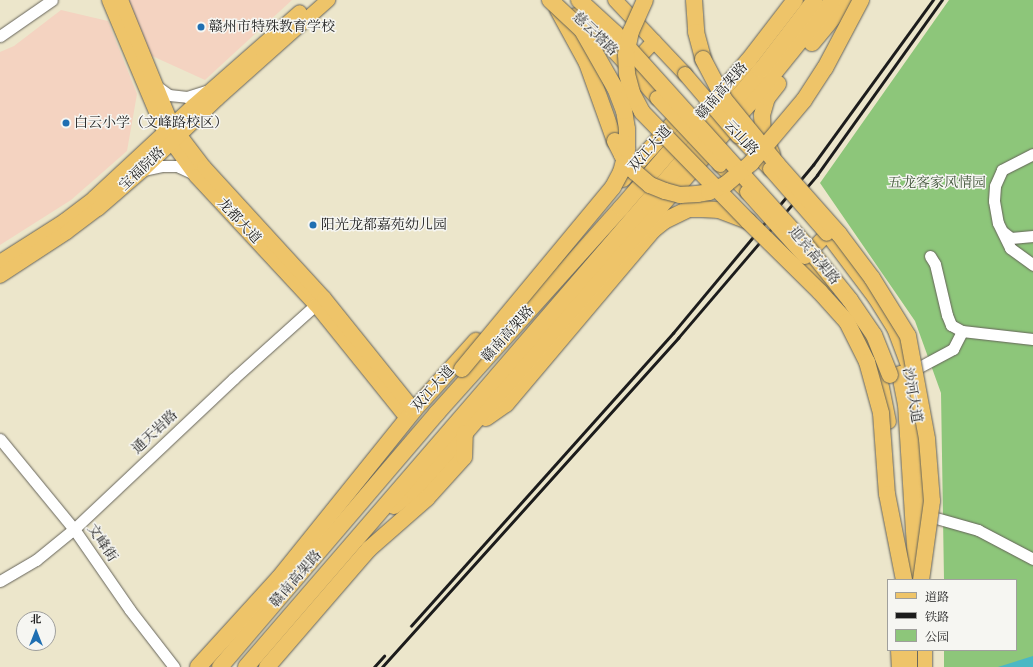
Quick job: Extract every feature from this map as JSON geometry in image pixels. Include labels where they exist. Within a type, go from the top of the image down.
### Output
[{"type":"highway","name":"迎宾高架路","points":[[579,0],[615,33],[805,244],[850,300],[874,335],[890,375],[901,441],[905,579]]},
{"type":"highway","name":"迎宾高架路","points":[[593,0],[622,27],[858,292],[881,331],[900,374],[906,404],[912,479],[917,579]]},
{"type":"highway","points":[[645,0],[631,31],[626,54],[627,74],[632,93],[642,112],[748,221],[820,292],[847,322],[868,362],[881,413],[887,494],[905,579]]},
{"type":"highway","name":"赣南高架路","points":[[220,667],[437,413],[621,208],[748,61],[795,0]]},
{"type":"highway","name":"赣南高架路","points":[[246,667],[756,76],[815,0]]},
{"type":"highway","points":[[361,532],[413,491],[465,433],[750,103],[833,0]]},
{"type":"highway","points":[[773,167],[763,134],[762,115],[767,98],[848,0]]},
{"type":"highway","points":[[554,1],[587,64],[615,141],[622,155],[636,172],[650,185],[680,195],[697,194],[715,189],[738,176],[751,163],[804,100],[825,68],[861,0]]},
{"type":"highway","points":[[437,413],[462,369],[601,203],[613,187],[621,172],[627,149],[627,129],[624,111],[615,88],[582,30],[554,1]]},
{"type":"highway","points":[[694,5],[696,32],[703,59],[724,99],[773,167],[838,234],[872,278],[908,336],[927,439],[932,500],[921,579]]},
{"type":"highway","name":"双江大道","points":[[198,667],[279,578],[410,414],[677,119]]},
{"type":"highway","points":[[465,433],[506,404],[653,230],[664,221],[689,209],[702,209],[719,210],[748,221]]},
{"type":"highway","points":[[267,667],[369,549],[427,498],[464,456],[465,433]]},
{"type":"highway","points":[[909,651],[909,667]]},
{"type":"highway","points":[[920,651],[920,667]]},
{"type":"main road","name":"宝福院路","points":[[0,276],[67,232],[143,170],[172,134],[212,90],[314,0]]},
{"type":"main road","name":"宝福院路","points":[[0,262],[64,221],[94,198],[172,134],[328,0]]},
{"type":"main road","points":[[615,0],[654,42],[630,68],[677,119]]},
{"type":"main road","name":"龙都大道","points":[[112,1],[172,134],[196,176],[320,301]]},
{"type":"main road","name":"龙都大道","points":[[112,1],[155,85],[172,134],[204,167],[320,301],[410,414]]},
{"type":"main road","name":"慈云塔路","points":[[554,1],[610,47],[630,68]]},
{"type":"main road","name":"云山路","points":[[654,42],[685,74],[738,136],[773,167],[827,234]]},
{"type":"main road","name":"沙河大道","points":[[677,119],[747,192],[805,257],[852,315],[876,357],[890,423],[896,579]]},
{"type":"main road","points":[[805,257],[827,234]]},
{"type":"main road","name":"沙河大道","points":[[827,234],[875,298],[894,328],[910,372],[919,433],[921,579]]},
{"type":"main road","points":[[898,651],[899,667]]},
{"type":"main road","points":[[925,651],[926,667]]},
{"type":"street","points":[[0,36],[52,0]]},
{"type":"street","points":[[155,85],[169,95],[187,97],[212,90]]},
{"type":"street","points":[[1033,154],[1002,170],[995,186],[994,201],[998,223],[1010,248],[1033,265]]},
{"type":"street","points":[[143,170],[162,166],[177,166],[196,176]]},
{"type":"street","points":[[1003,232],[1011,238],[1033,236]]},
{"type":"street","points":[[930,256],[936,264],[947,315],[951,324],[962,331],[1033,339]]},
{"type":"street","name":"通天岩路","points":[[0,581],[36,560],[74,529],[233,378],[320,301]]},
{"type":"street","points":[[910,372],[952,348],[962,331]]},
{"type":"street","name":"文峰街","points":[[0,440],[74,529],[130,610],[174,667]]},
{"type":"street","points":[[936,518],[978,530],[1033,559]]},
{"type":"shaded area","name":"赣州市特殊教育学校","points":[[128,0],[292,0],[205,80],[150,55]]},
{"type":"shaded area","name":"白云小学（文峰路校区）","points":[[61,10],[108,21],[137,94],[127,151],[71,200],[0,245],[0,52],[14,46]]},
{"type":"green space","name":"五龙客家风情园","points":[[949,0],[1033,0],[1033,667],[944,667],[944,651],[1017,651],[1017,579],[944,579],[941,393],[915,321],[820,183]]},
{"type":"water","points":[[1033,656],[1033,667],[998,667]]},
{"type":"railway","points":[[411,626],[673,333],[813,165],[933,0]]},
{"type":"railway","points":[[382,667],[678,338],[817,175],[942,0]]},
{"type":"railway","points":[[374,667],[384,656]]},
{"type":"place","name":"赣州市特殊教育学校","points":[[201,27]]},
{"type":"place","name":"白云小学（文峰路校区）","points":[[66,123]]},
{"type":"place","name":"阳光龙都嘉苑幼儿园","points":[[313,225]]}]
